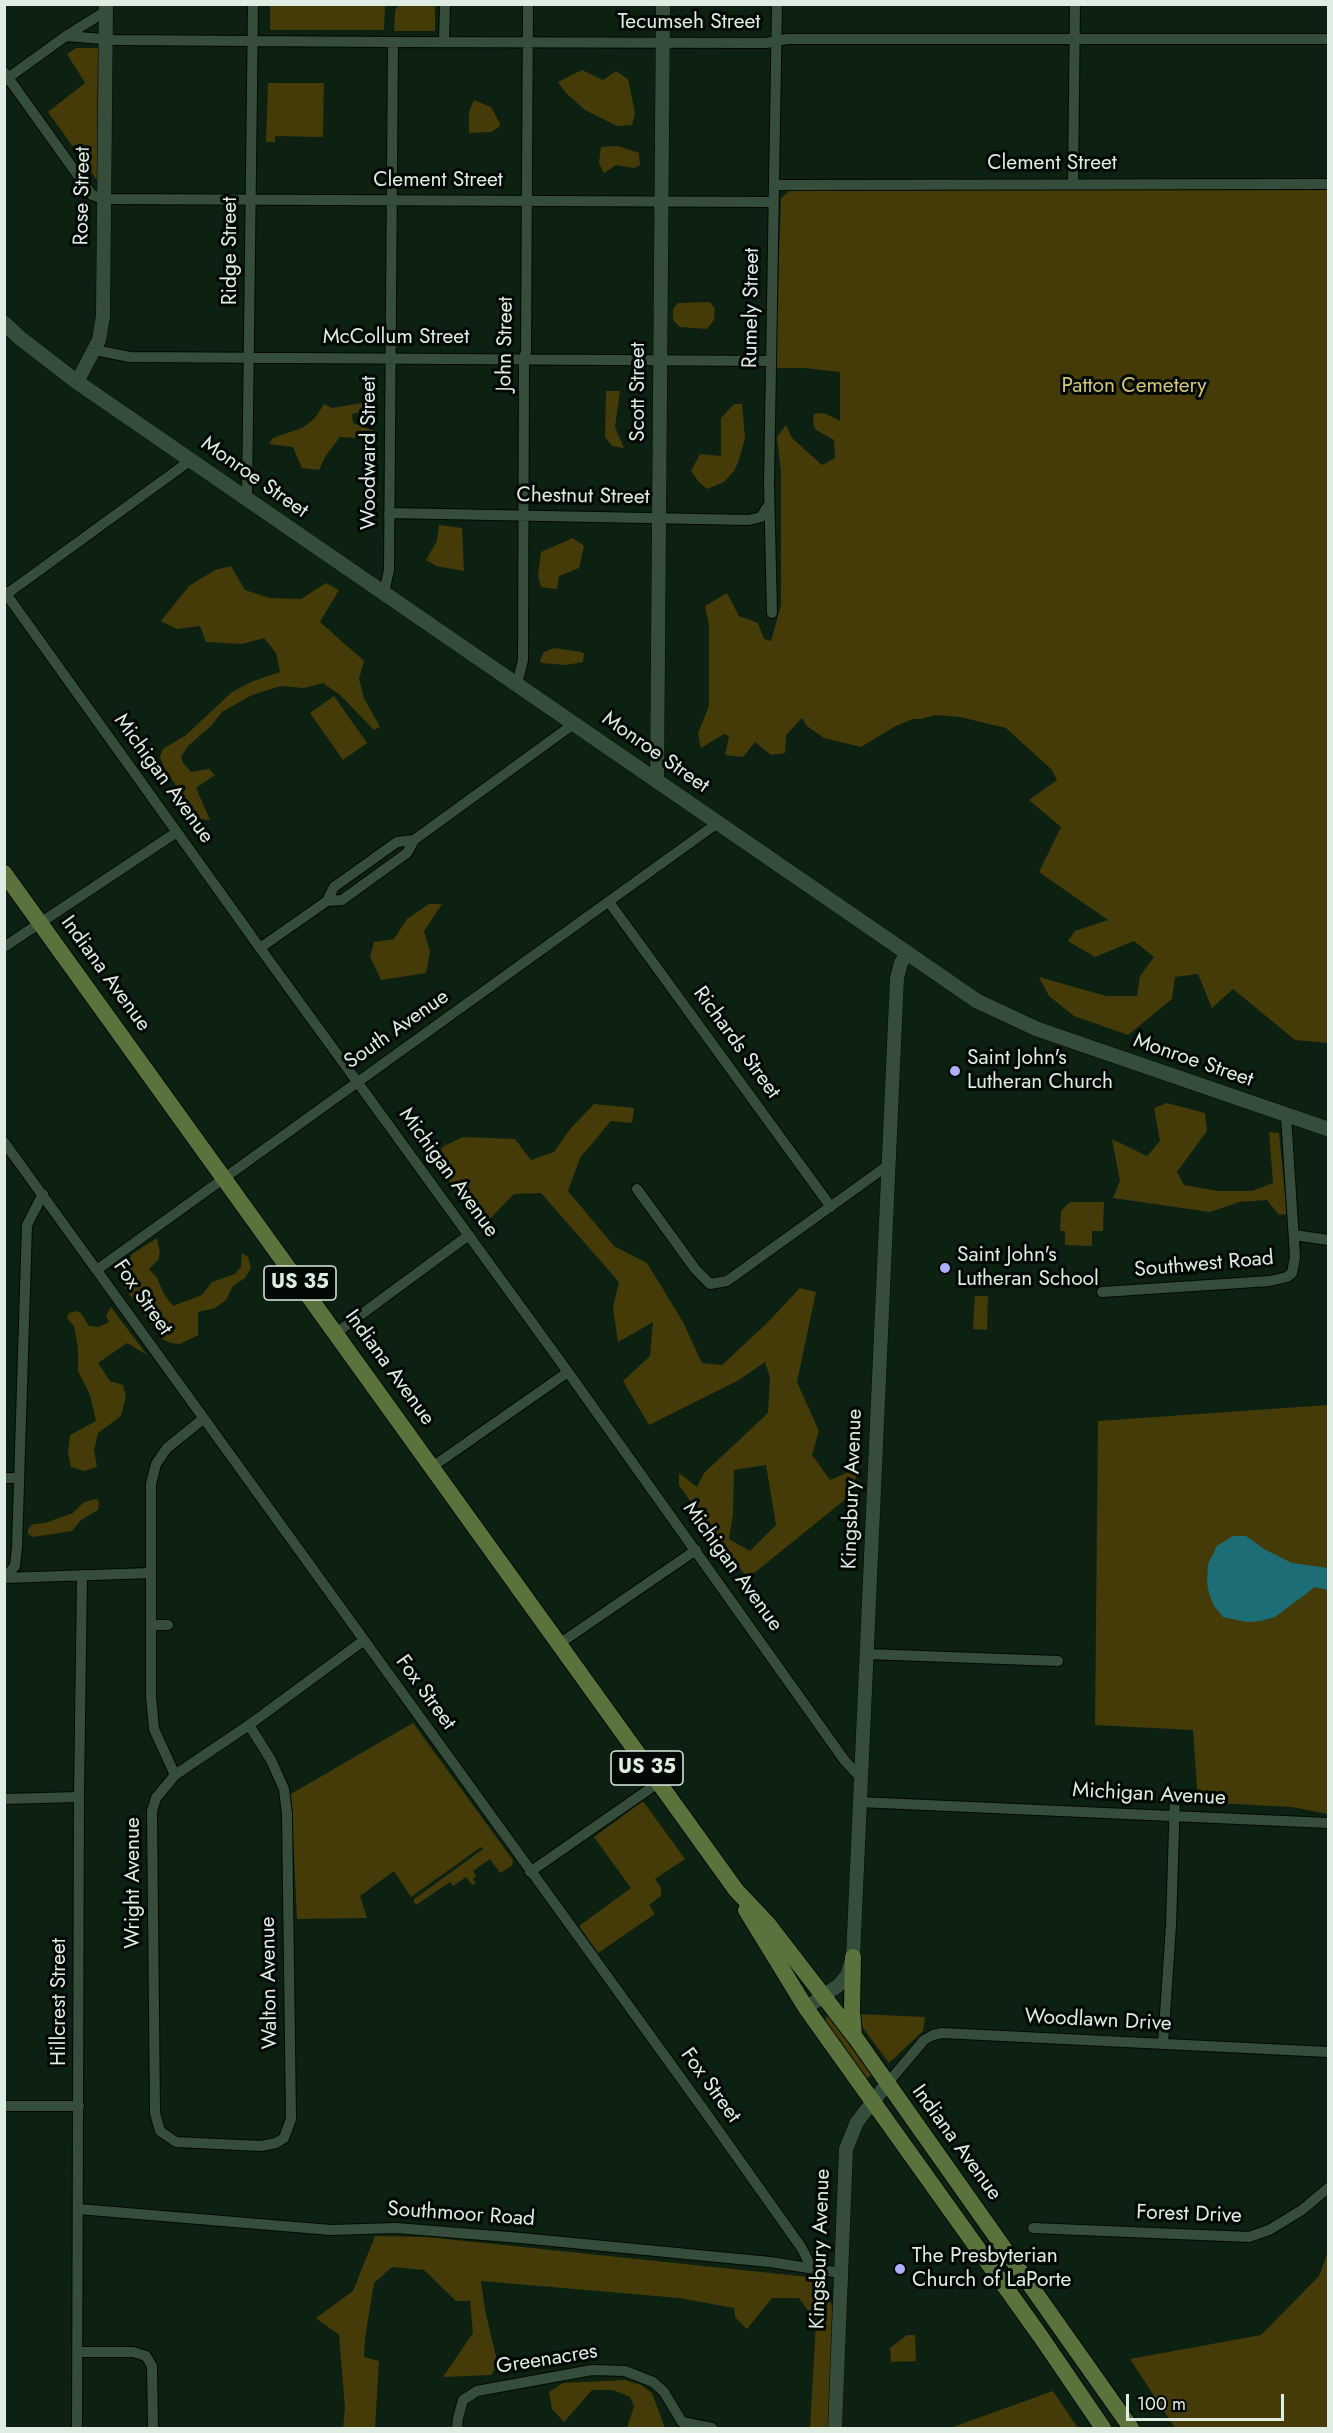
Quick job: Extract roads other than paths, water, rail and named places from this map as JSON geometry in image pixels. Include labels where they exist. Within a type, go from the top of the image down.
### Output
[{"type":"main road","name":"Monroe Street","points":[[4,323],[20,339],[77,381],[977,1001],[1012,1019],[1329,1129]]},
{"type":"main road","name":"Indiana Avenue","points":[[4,873],[736,1890],[768,1924],[855,2037],[1131,2428]]},
{"type":"main road","name":"Indiana Avenue","points":[[736,1890],[757,1930],[806,2008],[1103,2428]]},
{"type":"main road","points":[[854,1957],[852,2011],[855,2037]]},
{"type":"main road","points":[[1038,2333],[1057,2321]]},
{"type":"street","name":"Ridge Street","points":[[247,498],[253,4]]},
{"type":"street","points":[[66,36],[106,39],[444,42],[445,4]]},
{"type":"street","name":"John Street","points":[[517,684],[523,660],[528,4]]},
{"type":"street","name":"Scott Street","points":[[657,780],[663,4]]},
{"type":"street","name":"Rumely Street","points":[[772,613],[769,503],[770,361],[777,4]]},
{"type":"street","points":[[1073,184],[1075,4]]},
{"type":"street","points":[[104,199],[92,195],[6,77],[106,8]]},
{"type":"street","name":"Rose Street","points":[[77,381],[99,340],[103,316],[106,8]]},
{"type":"street","name":"Tecumseh Street","points":[[444,42],[766,43],[788,39],[1329,39]]},
{"type":"street","name":"Woodward Street","points":[[384,593],[389,570],[393,42]]},
{"type":"street","name":"Clement Street","points":[[775,185],[1329,184]]},
{"type":"street","name":"Clement Street","points":[[104,199],[772,202]]},
{"type":"street","name":"McCollum Street","points":[[95,350],[130,357],[770,361]]},
{"type":"street","points":[[5,594],[191,460]]},
{"type":"street","name":"Chestnut Street","points":[[389,513],[749,520],[761,517],[769,503]]},
{"type":"street","name":"Michigan Avenue","points":[[5,594],[568,1372],[846,1761],[860,1777]]},
{"type":"street","points":[[260,948],[327,901],[342,900],[407,853],[414,840],[575,723]]},
{"type":"street","name":"South Avenue","points":[[98,1269],[719,822]]},
{"type":"street","points":[[4,947],[60,912],[177,831]]},
{"type":"street","name":"Richards Street","points":[[609,902],[831,1207]]},
{"type":"street","name":"Kingsbury Avenue","points":[[806,2008],[839,1986],[847,1975],[854,1957],[887,1166],[897,978],[907,952]]},
{"type":"street","name":"Southwest Road","points":[[1102,1292],[1287,1277],[1294,1269],[1295,1263],[1286,1115]]},
{"type":"street","name":"Fox Street","points":[[4,1142],[701,2106],[801,2247],[812,2268]]},
{"type":"street","points":[[638,1189],[696,1270],[710,1284],[727,1281],[887,1166]]},
{"type":"street","points":[[5,1578],[16,1563],[27,1225],[43,1194]]},
{"type":"street","points":[[336,1332],[469,1235]]},
{"type":"street","points":[[1294,1235],[1329,1240]]},
{"type":"street","points":[[432,1467],[568,1372]]},
{"type":"street","points":[[175,1775],[154,1729],[151,1696],[152,1473],[167,1448],[203,1419]]},
{"type":"street","points":[[4,1478],[19,1478]]},
{"type":"street","points":[[559,1644],[696,1550]]},
{"type":"street","points":[[5,1578],[151,1573]]},
{"type":"street","name":"Hillcrest Street","points":[[77,2428],[82,1575]]},
{"type":"street","points":[[152,1625],[168,1625]]},
{"type":"street","name":"Wright Avenue","points":[[176,2142],[160,2131],[155,2113],[152,1811],[156,1797],[175,1775],[249,1725],[363,1641]]},
{"type":"street","points":[[867,1654],[1058,1661]]},
{"type":"street","name":"Walton Avenue","points":[[176,2142],[261,2146],[276,2143],[284,2138],[291,2119],[287,1814],[284,1789],[271,1760],[249,1725]]},
{"type":"street","points":[[530,1872],[658,1783]]},
{"type":"street","points":[[4,1799],[79,1797]]},
{"type":"street","points":[[1163,2044],[1171,1925],[1175,1797]]},
{"type":"street","name":"Michigan Avenue","points":[[859,1802],[1329,1823]]},
{"type":"street","name":"Woodlawn Drive","points":[[887,2084],[924,2040],[942,2033],[1329,2052]]},
{"type":"street","name":"Kingsbury Avenue","points":[[835,2428],[846,2150],[851,2134],[872,2101],[887,2084]]},
{"type":"street","points":[[4,2106],[80,2106]]},
{"type":"street","name":"Forest Drive","points":[[1033,2228],[1249,2237],[1269,2230],[1302,2210],[1329,2188]]},
{"type":"street","name":"Southmoor Road","points":[[78,2209],[331,2230],[396,2228],[812,2268],[841,2273]]},
{"type":"street","points":[[78,2352],[133,2352],[146,2356],[152,2366],[153,2428]]},
{"type":"street","name":"Greenacres","points":[[457,2428],[463,2400],[477,2391],[592,2370],[625,2371],[653,2382],[664,2392],[681,2425],[712,2428]]},
{"type":"water","points":[[1233,1536],[1246,1536],[1264,1549],[1292,1563],[1328,1568],[1328,1590],[1315,1587],[1275,1617],[1261,1621],[1247,1622],[1223,1617],[1214,1606],[1209,1593],[1208,1564],[1217,1546]]},
{"type":"place","name":"Saint John's Lutheran Church","points":[[955,1071]]},
{"type":"place","name":"Saint John's Lutheran School","points":[[945,1268]]},
{"type":"place","name":"The Presbyterian Church of LaPorte","points":[[900,2269]]},
{"type":"park label","name":"Patton Cemetery","points":[[1134,387]]}]
